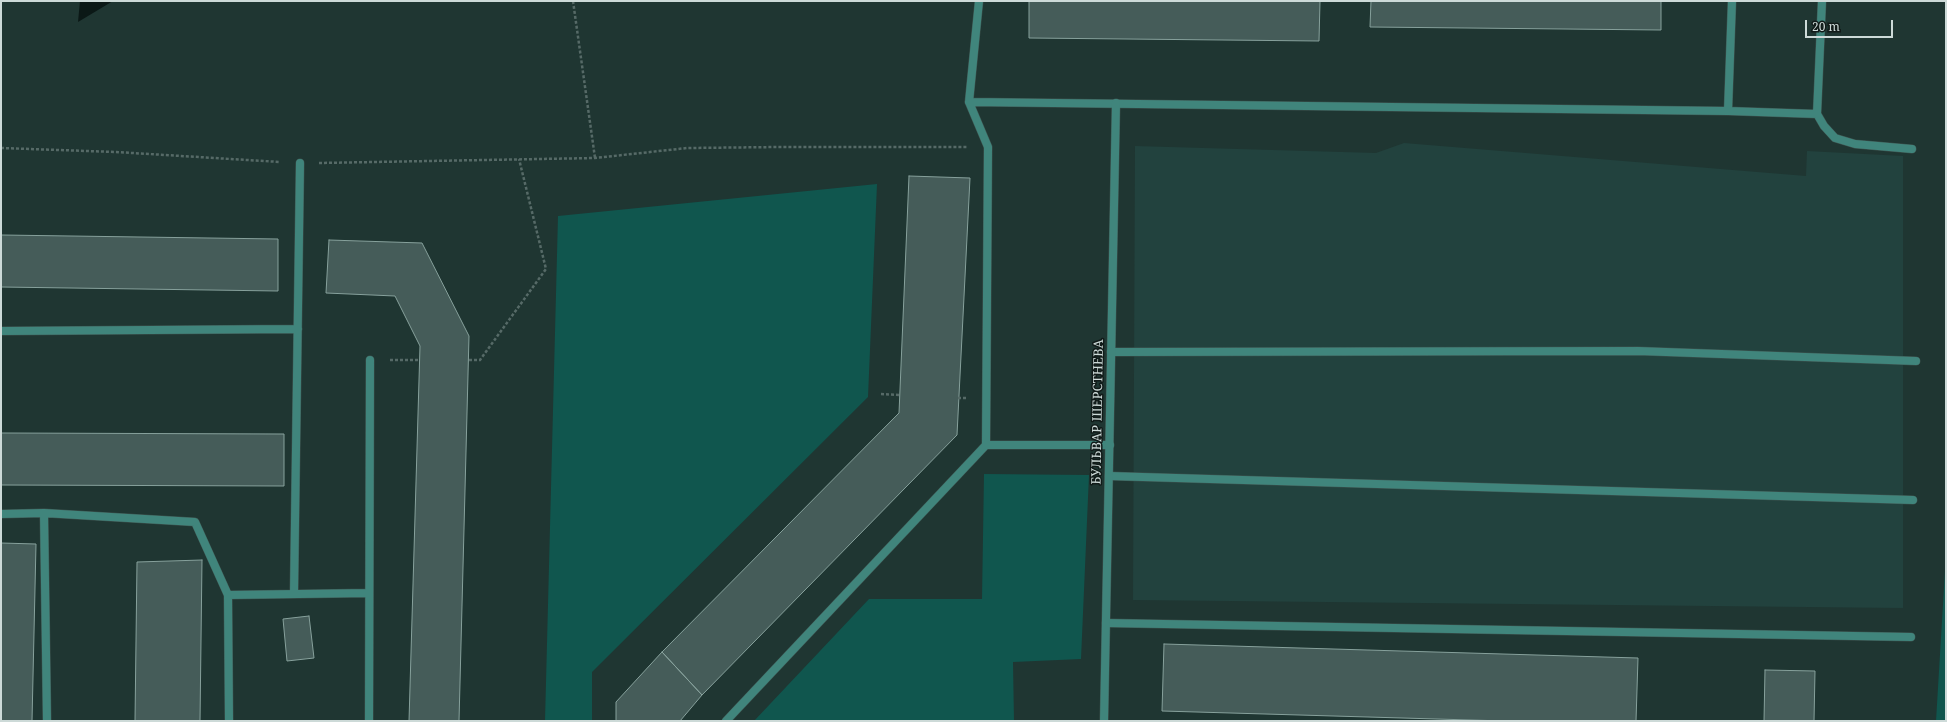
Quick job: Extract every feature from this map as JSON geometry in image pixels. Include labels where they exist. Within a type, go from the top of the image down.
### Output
[{"type":"street","points":[[726,721],[986,445],[988,148],[969,102],[979,1]]},
{"type":"street","points":[[1728,111],[1732,1]]},
{"type":"street","points":[[1822,1],[1817,114],[1824,126],[1835,138],[1854,144],[1912,149]]},
{"type":"street","points":[[969,102],[1728,111],[1817,114]]},
{"type":"street","name":"БУЛЬВАР ШЕРСТНЕВА","points":[[1104,721],[1116,103]]},
{"type":"street","points":[[294,593],[300,163]]},
{"type":"street","points":[[1,331],[298,329]]},
{"type":"street","points":[[1111,352],[1630,351],[1916,361]]},
{"type":"street","points":[[369,721],[370,360]]},
{"type":"street","points":[[986,445],[1110,445]]},
{"type":"street","points":[[1109,476],[1913,500]]},
{"type":"street","points":[[1,514],[44,513],[195,522],[228,595],[229,721]]},
{"type":"street","points":[[44,513],[47,721]]},
{"type":"street","points":[[228,595],[369,593]]},
{"type":"street","points":[[1106,624],[1911,637]]},
{"type":"path","points":[[573,1],[595,158]]},
{"type":"path","points":[[1,148],[116,152],[300,163],[595,158],[687,148],[988,148]]},
{"type":"path","points":[[469,360],[480,360],[546,269],[519,159]]},
{"type":"path","points":[[370,360],[419,360]]},
{"type":"path","points":[[881,394],[900,395]]},
{"type":"shaded area","points":[[80,1],[113,1],[78,22]]},
{"type":"shaded area","points":[[1404,143],[1806,176],[1807,151],[1903,156],[1903,608],[1133,600],[1135,146],[1376,153]]},
{"type":"green space","points":[[877,184],[868,397],[592,672],[592,721],[545,721],[558,216]]},
{"type":"green space","points":[[984,474],[1089,475],[1081,659],[1013,662],[1014,721],[754,721],[869,599],[982,599]]},
{"type":"green space","points":[[1946,554],[1946,721],[1936,721]]},
{"type":"building","points":[[1029,1],[1320,1],[1319,41],[1029,38]]},
{"type":"building","points":[[1371,1],[1661,1],[1661,30],[1370,27]]},
{"type":"building","points":[[909,176],[970,178],[957,435],[702,695],[662,652],[899,413]]},
{"type":"building","points":[[1,235],[278,239],[278,291],[1,287]]},
{"type":"building","points":[[329,240],[422,243],[469,336],[459,721],[409,721],[420,346],[395,296],[326,293]]},
{"type":"building","points":[[1,433],[284,434],[284,486],[1,485]]},
{"type":"building","points":[[1,543],[36,544],[32,721],[1,721]]},
{"type":"building","points":[[202,560],[200,721],[135,721],[137,562]]},
{"type":"building","points":[[309,616],[314,658],[287,661],[283,619]]},
{"type":"building","points":[[1164,644],[1638,658],[1636,721],[1505,721],[1162,711]]},
{"type":"building","points":[[662,652],[702,695],[680,721],[616,721],[616,702]]},
{"type":"building","points":[[1765,670],[1815,671],[1814,721],[1764,721]]}]
